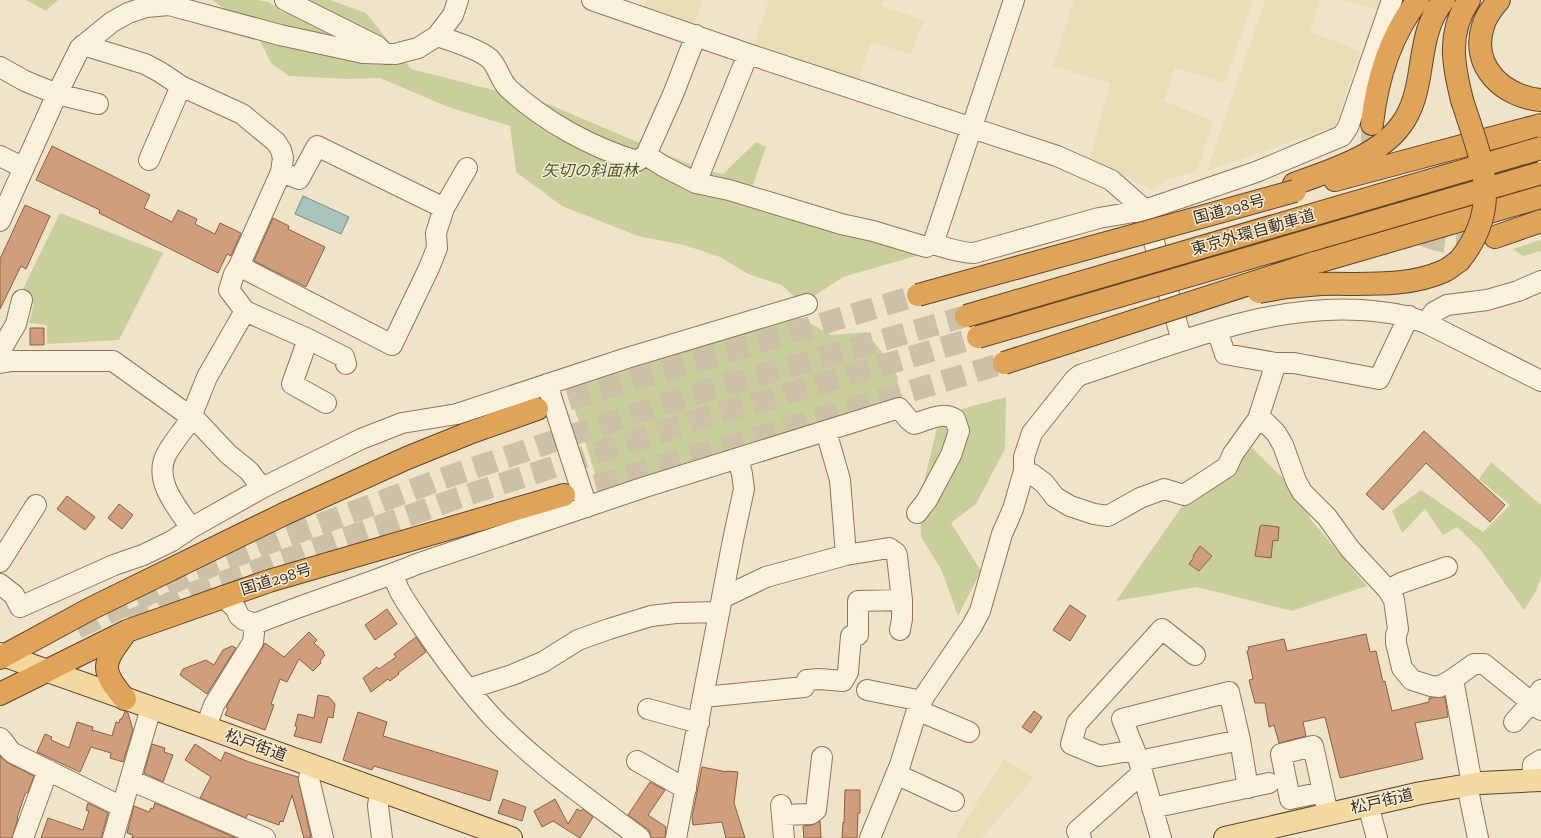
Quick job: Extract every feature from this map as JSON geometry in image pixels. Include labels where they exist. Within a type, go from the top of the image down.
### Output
[{"type":"highway","points":[[1372,124],[1374,102],[1387,56],[1395,35],[1418,0]]},
{"type":"highway","points":[[1295,188],[1367,153],[1392,135],[1401,125],[1414,100],[1428,29],[1437,10],[1444,0]]},
{"type":"highway","points":[[1030,355],[1073,347],[1255,293],[1287,287],[1321,284],[1395,283],[1414,281],[1445,271],[1459,261],[1470,248],[1478,232],[1484,213],[1486,197],[1480,157],[1456,77],[1453,43],[1461,14],[1469,0]]},
{"type":"highway","points":[[1499,0],[1490,11],[1483,26],[1480,41],[1481,56],[1487,70],[1497,82],[1509,92],[1524,97],[1541,100]]},
{"type":"highway","points":[[918,294],[1145,232],[1295,188],[1541,126]]},
{"type":"highway","name":"東京外環自動車道","points":[[966,316],[1541,148]]},
{"type":"highway","name":"東京外環自動車道","points":[[978,337],[1541,173]]},
{"type":"highway","points":[[1004,363],[1314,263],[1541,198]]},
{"type":"highway","points":[[1496,237],[1541,221]]},
{"type":"highway","points":[[1,656],[90,610],[284,514],[407,458],[469,433],[536,409]]},
{"type":"highway","name":"国道298号","points":[[0,694],[127,631],[223,596],[269,580],[564,495]]},
{"type":"highway","points":[[125,699],[108,675],[106,665],[110,654],[127,631]]},
{"type":"main road","name":"松戸街道","points":[[1,656],[206,727],[380,791],[483,833],[511,838]]},
{"type":"main road","name":"松戸街道","points":[[1225,838],[1420,792],[1470,784],[1537,780]]},
{"type":"street","points":[[285,0],[377,46],[385,54]]},
{"type":"street","points":[[0,221],[57,94],[83,45],[112,22],[128,13],[146,7],[169,5],[280,35],[363,53],[395,54],[418,48],[437,36],[453,16],[458,0]]},
{"type":"street","points":[[592,0],[748,54],[1056,156],[1111,180],[1145,210],[1182,341]]},
{"type":"street","points":[[933,244],[970,128],[1014,0]]},
{"type":"street","points":[[646,155],[663,166],[696,183],[729,190],[840,224],[873,231],[926,247],[933,244],[951,250],[974,253],[1099,218],[1145,210],[1256,172],[1342,136],[1348,127],[1392,0]]},
{"type":"street","points":[[437,36],[459,43],[484,55],[490,60],[506,86],[556,124],[597,146],[637,161],[646,155],[674,92],[696,35]]},
{"type":"street","points":[[83,45],[145,64],[181,86],[242,114],[276,142],[281,150],[283,158],[281,172],[234,274],[229,290],[245,311],[344,357],[346,364]]},
{"type":"street","points":[[696,183],[748,54]]},
{"type":"street","points":[[0,68],[25,81],[57,94],[98,104]]},
{"type":"street","points":[[149,160],[181,86]]},
{"type":"street","points":[[281,172],[299,179],[317,146],[444,208]]},
{"type":"street","points":[[0,156],[24,168]]},
{"type":"street","points":[[239,266],[392,345],[437,248],[436,233],[444,208],[467,168]]},
{"type":"street","points":[[1218,330],[1225,354],[1276,363],[1294,363],[1379,379],[1418,320],[1447,305],[1487,300],[1518,291],[1541,281]]},
{"type":"street","points":[[0,359],[2,348],[16,324],[22,300]]},
{"type":"street","points":[[0,584],[14,595],[20,607],[114,565],[143,555],[262,488],[361,439],[402,423],[457,414],[627,358],[808,304]]},
{"type":"street","points":[[870,838],[896,774],[920,706],[933,683],[972,626],[980,610],[992,563],[1013,509],[1024,471],[1024,457],[1032,433],[1075,379],[1080,375],[1182,341],[1273,316],[1304,311],[1342,309],[1390,312],[1418,320],[1541,381]]},
{"type":"street","points":[[191,528],[167,491],[162,470],[166,454],[191,418],[208,377],[245,311]]},
{"type":"street","points":[[308,339],[292,384],[326,403]]},
{"type":"street","points":[[0,363],[12,361],[114,361],[191,418],[249,471],[262,488]]},
{"type":"street","points":[[1024,471],[1032,474],[1044,483],[1055,497],[1070,506],[1094,514],[1108,516],[1128,504],[1156,491],[1164,489],[1184,495],[1227,467],[1233,454],[1258,419],[1276,363]]},
{"type":"street","points":[[547,384],[588,507]]},
{"type":"street","points":[[223,596],[236,609],[239,616],[244,620],[255,624],[296,607],[383,578],[417,564],[645,487],[899,408],[914,424],[944,415],[950,416],[956,420],[959,431],[951,455],[943,472],[927,500],[917,513]]},
{"type":"street","points":[[1258,419],[1266,423],[1276,433],[1283,445],[1296,481],[1302,492],[1327,517],[1350,549],[1388,590],[1394,600],[1398,629],[1396,643],[1402,668],[1412,680],[1431,686],[1440,687],[1474,664],[1484,664],[1538,701],[1514,722]]},
{"type":"street","points":[[826,431],[840,480],[846,555]]},
{"type":"street","points":[[676,838],[704,697],[732,540],[744,489],[738,458]]},
{"type":"street","points":[[0,562],[36,505]]},
{"type":"street","points":[[155,578],[172,540]]},
{"type":"street","points":[[468,689],[512,675],[543,662],[578,640],[609,628],[651,616],[720,605],[766,578],[846,555],[889,548],[896,554],[902,600],[902,619],[900,630]]},
{"type":"street","points":[[1388,590],[1401,583],[1447,567]]},
{"type":"street","points":[[398,572],[396,580],[398,588],[439,651],[468,689],[495,720],[554,773],[640,838]]},
{"type":"street","points":[[704,697],[804,686],[807,680],[843,680],[848,672],[851,636],[858,635],[858,601],[902,600]]},
{"type":"street","points":[[206,727],[214,705],[253,642],[255,624]]},
{"type":"street","points":[[1195,654],[1162,629],[1077,723],[1071,744],[1100,756],[1138,762],[1240,740]]},
{"type":"street","points":[[1453,679],[1478,838]]},
{"type":"street","points":[[867,690],[920,706],[969,732]]},
{"type":"street","points":[[1161,838],[1138,762],[1122,719],[1229,692],[1240,740],[1248,788]]},
{"type":"street","points":[[113,838],[150,708]]},
{"type":"street","points":[[648,709],[699,723]]},
{"type":"street","points":[[0,738],[5,742],[8,750],[12,753],[122,807]]},
{"type":"street","points":[[784,838],[782,810],[811,814],[816,810],[822,757]]},
{"type":"street","points":[[1537,780],[1533,765],[1541,760]]},
{"type":"street","points":[[637,761],[686,788]]},
{"type":"street","points":[[1081,838],[1077,831],[1138,762]]},
{"type":"street","points":[[312,766],[308,779],[323,838]]},
{"type":"street","points":[[23,838],[48,770]]},
{"type":"street","points":[[896,774],[954,801]]},
{"type":"street","points":[[130,780],[265,838]]},
{"type":"street","points":[[1152,808],[1269,783]]},
{"type":"street","points":[[380,791],[378,806],[382,838]]},
{"type":"street","points":[[1323,792],[1328,814]]},
{"type":"street","points":[[1368,805],[1378,838]]},
{"type":"shaded area","points":[[646,0],[703,0],[693,25],[643,9]]},
{"type":"shaded area","points":[[769,0],[883,0],[881,6],[924,20],[911,54],[871,43],[858,81],[753,47]]},
{"type":"shaded area","points":[[1074,0],[1253,0],[1225,83],[1175,68],[1164,101],[1213,121],[1197,171],[1170,178],[1151,190],[1090,158],[1110,83],[1053,66]]},
{"type":"shaded area","points":[[1265,0],[1320,0],[1310,32],[1360,51],[1335,126],[1207,171]]},
{"type":"shaded area","points":[[1345,0],[1383,0],[1379,10]]},
{"type":"shaded area","points":[[1004,759],[1034,777],[982,838],[958,838],[956,836]]},
{"type":"green space","points":[[26,0],[58,0],[46,11]]},
{"type":"green space","name":"矢切の斜面林","points":[[212,0],[258,0],[269,2],[282,12],[310,0],[330,0],[366,13],[411,69],[548,104],[701,169],[723,174],[756,142],[766,147],[748,199],[930,252],[843,277],[802,304],[782,285],[748,274],[720,257],[684,245],[638,236],[562,206],[516,172],[510,126],[448,107],[380,78],[347,79],[289,76],[271,63],[256,32]]},
{"type":"green space","points":[[60,213],[163,253],[119,340],[47,344],[47,325],[29,323],[34,304],[19,297]]},
{"type":"green space","points":[[1541,240],[1541,251],[1523,256],[1513,249]]},
{"type":"green space","points":[[796,315],[831,335],[866,332],[887,358],[898,378],[894,403],[663,470],[626,486],[601,493],[567,385]]},
{"type":"green space","points":[[1006,397],[1005,449],[976,504],[951,523],[981,571],[958,616],[941,569],[921,537],[920,499],[940,415]]},
{"type":"green space","points":[[1252,448],[1290,485],[1312,521],[1367,586],[1292,611],[1197,587],[1116,601],[1185,502],[1231,470]]},
{"type":"green space","points":[[1491,462],[1541,505],[1541,576],[1536,591],[1524,610],[1480,549],[1457,527],[1443,535],[1425,509],[1402,533],[1392,511],[1421,490],[1483,532],[1510,505],[1479,479]]},
{"type":"water","points":[[303,196],[349,217],[341,234],[295,214]]},
{"type":"building","points":[[52,146],[150,195],[144,208],[172,222],[178,210],[197,219],[195,224],[215,234],[220,223],[241,233],[231,256],[227,254],[218,273],[99,213],[100,210],[36,180]]},
{"type":"building","points":[[25,205],[50,216],[26,269],[21,266],[0,309],[0,259]]},
{"type":"building","points":[[273,218],[289,226],[288,229],[325,247],[306,287],[254,261]]},
{"type":"building","points":[[30,328],[44,328],[44,345],[30,345]]},
{"type":"building","points":[[1424,431],[1505,505],[1490,522],[1426,463],[1383,510],[1366,494]]},
{"type":"building","points":[[67,496],[95,517],[85,530],[57,509]]},
{"type":"building","points":[[119,504],[133,515],[122,529],[108,518]]},
{"type":"building","points":[[1260,526],[1279,527],[1278,541],[1273,540],[1271,558],[1255,556]]},
{"type":"building","points":[[1200,546],[1212,556],[1199,571],[1189,564]]},
{"type":"building","points":[[1070,605],[1086,616],[1070,641],[1053,630]]},
{"type":"building","points":[[387,609],[397,624],[375,640],[365,625]]},
{"type":"building","points":[[309,632],[317,640],[314,643],[324,652],[323,653],[325,655],[320,661],[321,663],[313,671],[299,659],[287,682],[280,679],[271,704],[274,705],[265,730],[225,715],[228,708],[226,707],[265,643],[284,657]]},
{"type":"building","points":[[1366,634],[1370,652],[1376,651],[1383,682],[1385,681],[1392,711],[1429,702],[1429,698],[1445,697],[1448,717],[1415,723],[1423,759],[1340,778],[1325,717],[1303,722],[1306,736],[1279,743],[1274,725],[1269,727],[1265,703],[1255,703],[1249,680],[1253,679],[1247,651],[1249,650],[1248,647],[1284,639],[1287,651]]},
{"type":"building","points":[[416,637],[426,652],[398,673],[399,674],[390,681],[388,679],[371,692],[363,678],[377,667],[379,669],[396,657],[394,654]]},
{"type":"building","points":[[232,646],[236,648],[207,694],[180,675],[183,669],[206,660],[214,665],[223,650]]},
{"type":"building","points":[[318,695],[329,697],[335,704],[333,718],[328,717],[321,743],[294,736],[297,727],[295,726],[298,714],[314,718]]},
{"type":"building","points":[[125,711],[128,713],[133,730],[123,762],[110,758],[111,753],[91,747],[80,772],[37,752],[45,734],[52,737],[51,740],[69,748],[77,722],[93,727],[92,730],[112,736],[116,722],[119,723]]},
{"type":"building","points":[[1034,711],[1042,717],[1031,733],[1022,727]]},
{"type":"building","points":[[358,712],[387,722],[383,736],[498,771],[490,801],[374,766],[372,770],[343,760]]},
{"type":"building","points":[[152,744],[165,748],[164,752],[173,755],[163,782],[144,773]]},
{"type":"building","points":[[195,744],[221,761],[225,752],[249,762],[298,777],[311,838],[304,838],[292,795],[283,822],[280,821],[279,825],[248,814],[246,818],[200,798],[211,777],[185,760]]},
{"type":"building","points":[[0,756],[8,763],[34,776],[28,792],[25,794],[12,838],[0,838]]},
{"type":"building","points":[[702,767],[727,772],[738,772],[734,803],[745,838],[726,838],[722,822],[693,825],[692,817]]},
{"type":"building","points":[[650,782],[665,790],[648,815],[666,827],[665,838],[651,838],[649,830],[628,815]]},
{"type":"building","points":[[845,790],[860,790],[860,813],[858,813],[857,838],[842,838]]},
{"type":"building","points":[[503,799],[526,807],[522,821],[498,813]]},
{"type":"building","points":[[555,799],[568,824],[577,809],[581,811],[583,809],[593,817],[580,838],[553,821],[542,827],[534,811]]},
{"type":"building","points":[[88,803],[108,813],[101,838],[41,838],[48,818],[83,830],[89,811],[86,810]]},
{"type":"building","points":[[155,803],[236,838],[132,838],[133,835],[127,833],[134,806],[149,812],[151,808],[153,809]]},
{"type":"building","points":[[820,821],[821,838],[804,838],[803,826],[812,825]]},
{"type":"tunnel","points":[[1372,124],[1373,157],[1376,173],[1385,202],[1394,215],[1405,225],[1420,234],[1436,240],[1462,242],[1488,238]]},
{"type":"tunnel","points":[[537,409],[918,295]]},
{"type":"tunnel","points":[[77,628],[187,576],[261,546],[447,477],[688,396],[966,316]]},
{"type":"tunnel","points":[[130,621],[192,593],[458,498],[701,419],[978,337]]},
{"type":"tunnel","points":[[564,495],[1004,363]]}]
